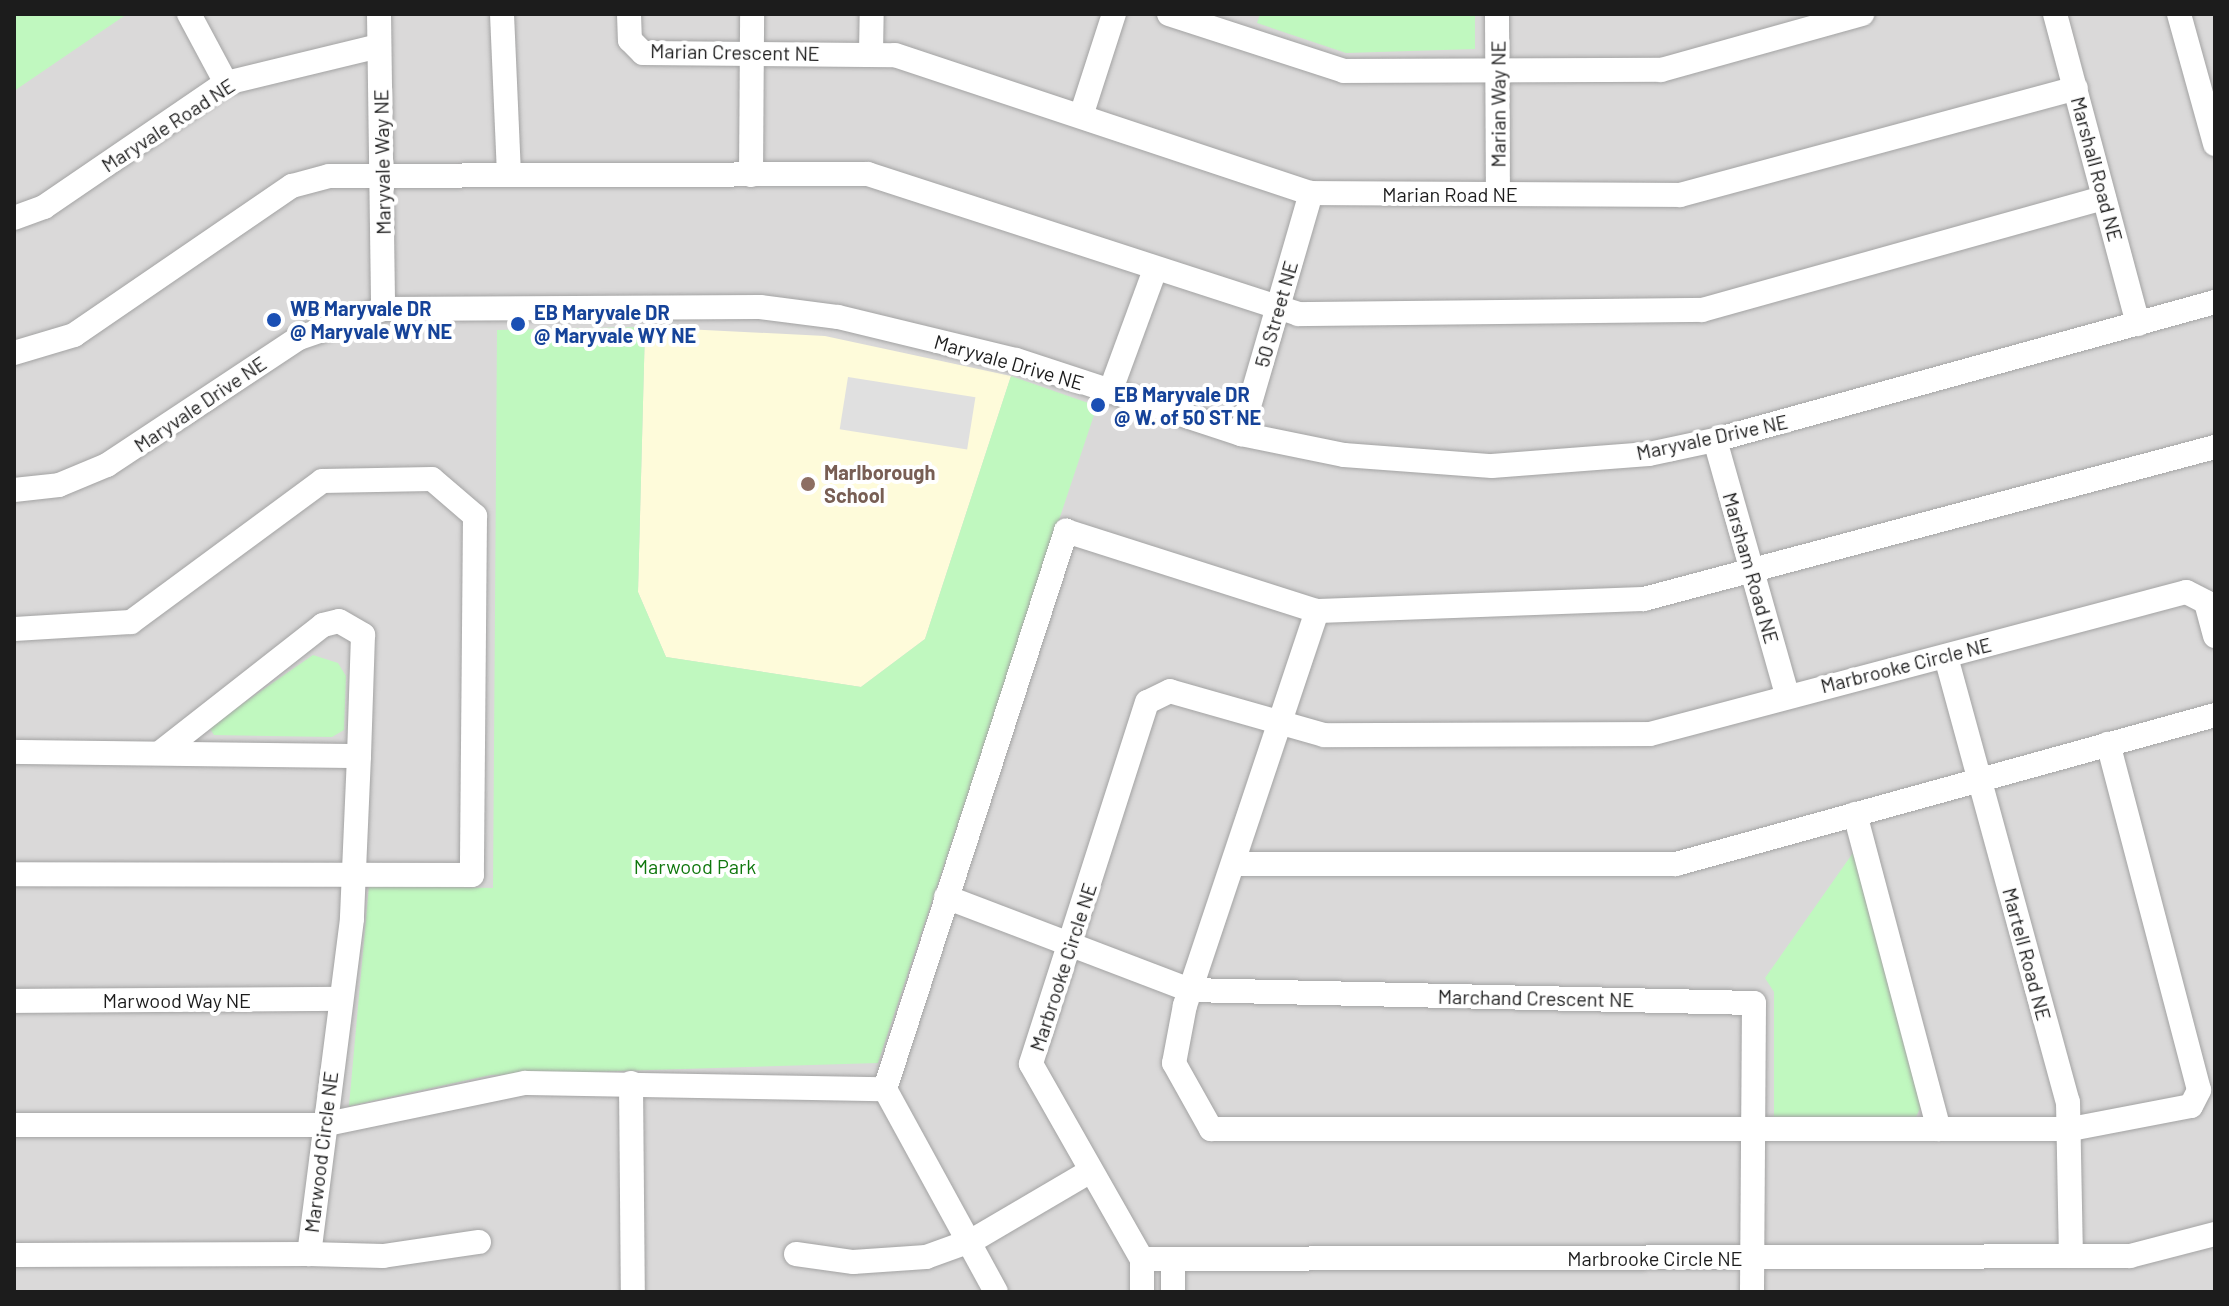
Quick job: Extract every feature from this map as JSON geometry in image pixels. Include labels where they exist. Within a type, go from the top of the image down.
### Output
[{"type":"street","points":[[189,14],[226,83]]},
{"type":"street","name":"Maryvale Way NE","points":[[379,14],[383,309]]},
{"type":"street","points":[[502,14],[509,174]]},
{"type":"street","name":"Marian Crescent NE","points":[[629,14],[630,40],[643,53],[871,53]]},
{"type":"street","points":[[751,175],[752,14]]},
{"type":"street","points":[[871,53],[872,14]]},
{"type":"street","points":[[1081,116],[1114,14]]},
{"type":"street","points":[[1169,14],[1237,24],[1344,71],[1661,70],[1862,14]]},
{"type":"street","name":"Marian Way NE","points":[[1497,14],[1498,194]]},
{"type":"street","name":"Marshall Road NE","points":[[2055,14],[2138,324]]},
{"type":"street","points":[[2179,14],[2215,144]]},
{"type":"street","name":"Maryvale Road NE","points":[[14,218],[44,207],[226,83],[379,46]]},
{"type":"street","name":"Marian Road NE","points":[[871,53],[1081,116],[1311,193],[1680,195],[2076,88]]},
{"type":"street","points":[[14,353],[74,335],[292,186],[329,176],[868,174],[1278,310],[1702,310],[2104,198]]},
{"type":"street","name":"50 Street NE","points":[[1241,434],[1311,193]]},
{"type":"street","points":[[1110,392],[1155,270]]},
{"type":"street","name":"Maryvale Drive NE","points":[[14,490],[59,485],[107,465],[299,338],[383,309],[760,307],[903,332],[1241,434],[1344,455],[1492,466],[1649,454],[1715,440],[2215,302]]},
{"type":"street","name":"Marsham Road NE","points":[[1715,440],[1787,695]]},
{"type":"street","points":[[996,1292],[973,1240],[885,1089],[1066,531],[1317,611],[1644,599],[2215,447]]},
{"type":"street","points":[[14,629],[131,622],[322,481],[432,479],[475,516],[472,875],[356,872],[14,874]]},
{"type":"street","name":"Marbrooke Circle NE","points":[[2215,636],[2206,602],[2186,592],[1946,657],[1787,695],[1650,734],[1324,735],[1277,725],[1170,691],[1147,702],[1072,946],[1031,1064],[1089,1172],[1142,1259],[2130,1256],[2215,1234]]},
{"type":"street","points":[[1317,611],[1277,725],[1236,864],[1189,990],[1174,1063],[1211,1129],[2071,1129],[2191,1106],[2199,1090],[2108,744]]},
{"type":"street","name":"Marwood Circle NE","points":[[14,1255],[309,1254],[322,1125],[356,872],[363,635],[339,621],[323,625],[161,752]]},
{"type":"street","name":"Martell Road NE","points":[[1946,657],[2071,1129],[2071,1256]]},
{"type":"street","points":[[1236,864],[1676,864],[2215,715]]},
{"type":"street","points":[[14,752],[359,756]]},
{"type":"street","points":[[1855,814],[1939,1129]]},
{"type":"street","name":"Marchand Crescent NE","points":[[946,897],[1189,990],[1754,1003],[1752,1292]]},
{"type":"street","name":"Marwood Way NE","points":[[14,1001],[341,999]]},
{"type":"street","points":[[14,1125],[322,1125],[525,1083],[885,1089]]},
{"type":"street","points":[[631,1083],[633,1292]]},
{"type":"street","points":[[796,1254],[853,1262],[926,1257],[973,1240],[1089,1172]]},
{"type":"street","points":[[309,1254],[383,1256],[479,1242]]},
{"type":"street","points":[[1142,1259],[1142,1292]]},
{"type":"street","points":[[1173,1260],[1173,1292]]},
{"type":"shaded area","points":[[14,14],[2215,14],[2215,1292],[14,1292]]},
{"type":"shaded area","name":"Marlborough School","points":[[645,327],[825,336],[1011,376],[925,639],[861,687],[666,657],[638,592]]},
{"type":"shaded area","points":[[848,377],[975,397],[967,450],[840,429]]},
{"type":"green space","points":[[14,14],[127,14],[14,91]]},
{"type":"green space","points":[[1260,14],[1475,14],[1475,49],[1346,53],[1257,23]]},
{"type":"green space","name":"Marwood Park","points":[[645,327],[638,592],[666,657],[861,687],[925,639],[1011,376],[1097,406],[878,1063],[491,1075],[349,1106],[369,885],[493,888],[497,330]]},
{"type":"green space","points":[[313,655],[338,663],[346,676],[344,730],[332,737],[214,735],[209,727]]},
{"type":"green space","points":[[1855,850],[1923,1102],[1916,1117],[1774,1117],[1774,992],[1765,978]]},
{"type":"place","name":"WB Maryvale DR @ Maryvale WY NE","points":[[274,320]]},
{"type":"place","name":"EB Maryvale DR @ Maryvale WY NE","points":[[518,324]]},
{"type":"place","name":"EB Maryvale DR @ W. of 50 ST NE","points":[[1098,405]]},
{"type":"place","name":"Marlborough School","points":[[808,484]]}]
